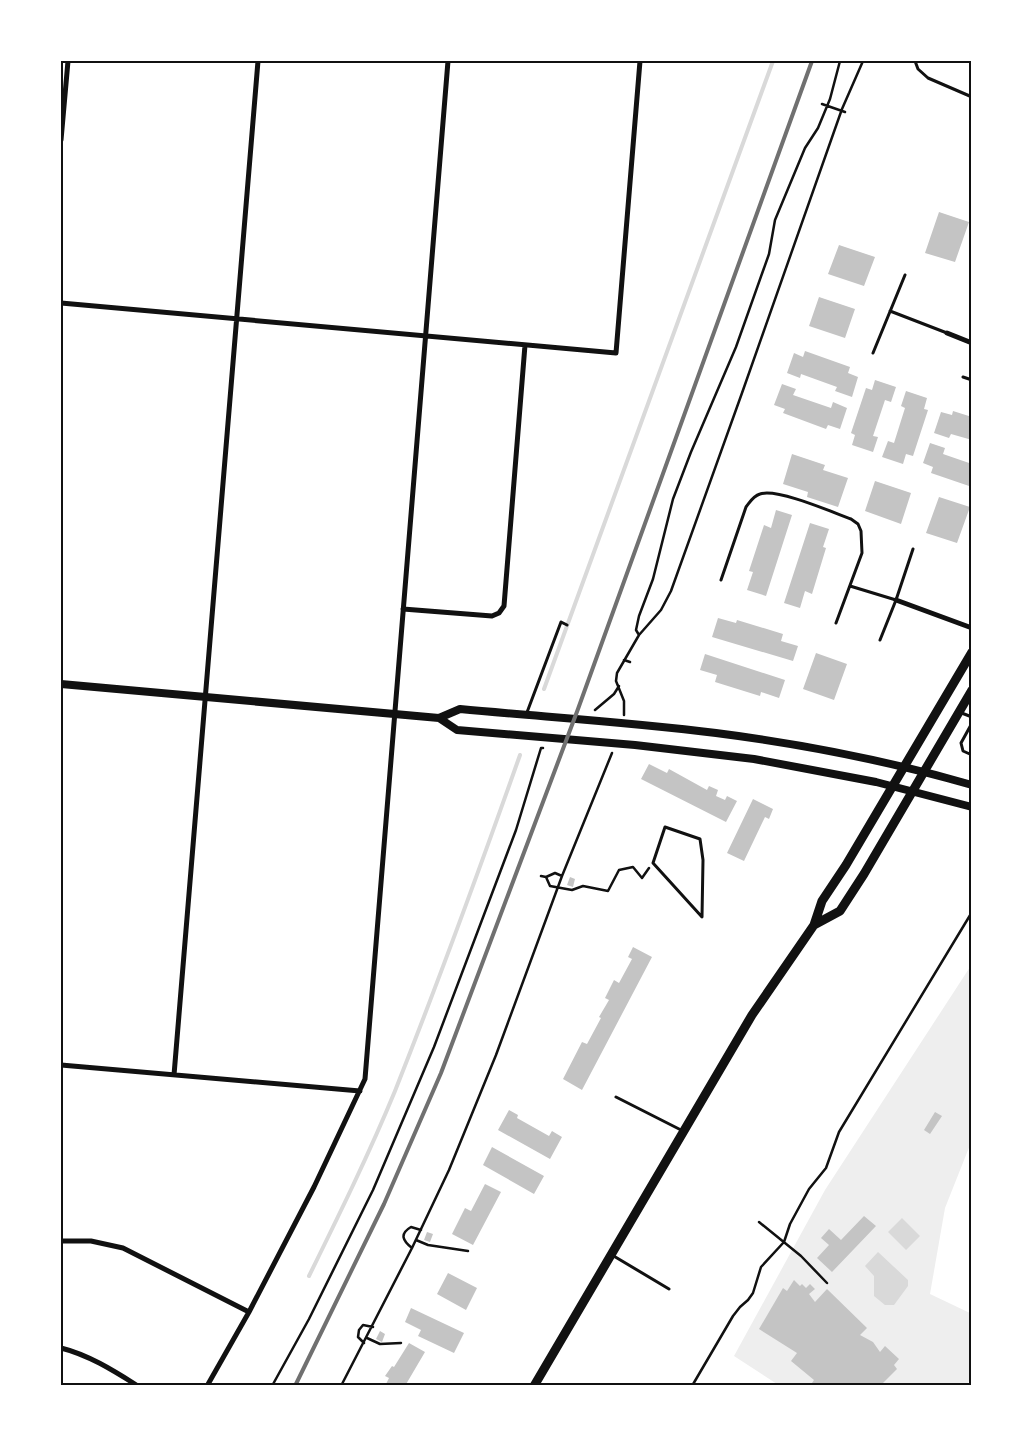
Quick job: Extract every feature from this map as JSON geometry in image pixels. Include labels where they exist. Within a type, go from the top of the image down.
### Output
[{"type":"main road","points":[[534,1386],[752,1015],[814,925],[822,901],[846,865],[972,652]]},
{"type":"main road","points":[[814,925],[840,911],[864,874],[972,690]]},
{"type":"street","points":[[61,140],[68,61]]},
{"type":"street","points":[[174,1075],[258,61]]},
{"type":"street","points":[[207,1386],[249,1312],[314,1187],[365,1079],[448,61]]},
{"type":"street","points":[[61,303],[616,353],[640,61]]},
{"type":"street","points":[[948,333],[972,343]]},
{"type":"street","points":[[404,609],[492,616],[499,613],[504,606],[525,345]]},
{"type":"street","points":[[896,600],[972,628]]},
{"type":"street","points":[[61,684],[439,718],[460,709],[718,733],[904,767],[972,786]]},
{"type":"street","points":[[439,718],[457,730],[644,746],[724,755],[822,771],[893,786],[972,807]]},
{"type":"street","points":[[61,1065],[360,1091]]},
{"type":"street","points":[[61,1241],[91,1241],[123,1248],[249,1312]]},
{"type":"street","points":[[61,1348],[74,1351],[99,1363],[138,1386]]},
{"type":"lane","points":[[915,61],[918,69],[928,78],[972,97]]},
{"type":"lane","points":[[873,353],[905,275]]},
{"type":"lane","points":[[890,312],[948,333]]},
{"type":"lane","points":[[963,377],[972,380]]},
{"type":"lane","points":[[721,580],[746,507],[759,494],[768,493],[788,497],[851,519],[858,524],[862,536],[862,553],[836,623]]},
{"type":"lane","points":[[880,640],[913,549]]},
{"type":"lane","points":[[850,586],[896,600]]},
{"type":"lane","points":[[526,715],[561,622],[567,625]]},
{"type":"lane","points":[[959,712],[972,717]]},
{"type":"lane","points":[[972,724],[961,743],[963,751],[972,755]]},
{"type":"lane","points":[[665,827],[700,839],[703,860],[702,916],[696,910],[653,863],[665,827]]},
{"type":"lane","points":[[616,1097],[684,1131]]},
{"type":"lane","points":[[611,1255],[669,1289]]},
{"type":"path","points":[[639,635],[636,630],[639,616],[654,579],[673,499],[746,319],[769,254],[775,220],[805,148],[818,128],[827,106],[840,61]]},
{"type":"path","points":[[822,104],[845,112]]},
{"type":"path","points":[[624,660],[630,662]]},
{"type":"path","points":[[594,711],[614,694],[619,686]]},
{"type":"path","points":[[272,1386],[309,1320],[376,1181],[434,1048],[516,830],[542,748],[548,749]]},
{"type":"path","points":[[546,877],[550,886],[558,888],[572,890],[583,886],[608,891],[619,870],[633,867],[642,878],[653,863]]},
{"type":"path","points":[[541,876],[546,877],[555,873],[562,876]]},
{"type":"path","points":[[692,1386],[733,1316],[753,1293],[760,1267],[784,1242],[790,1224],[809,1189],[826,1168],[839,1132],[972,912]]},
{"type":"path","points":[[759,1222],[801,1256],[827,1283]]},
{"type":"path","points":[[412,1248],[403,1240],[406,1230],[411,1227],[421,1230]]},
{"type":"path","points":[[416,1240],[428,1245],[468,1251]]},
{"type":"path","points":[[364,1343],[358,1337],[359,1330],[363,1325],[373,1326]]},
{"type":"path","points":[[367,1338],[380,1344],[401,1343]]},
{"type":"shaded area","points":[[972,964],[972,1140],[945,1208],[930,1294],[972,1314],[972,1373],[967,1386],[780,1386],[734,1356],[825,1190]]},
{"type":"shaded area","points":[[902,1218],[920,1236],[906,1250],[888,1232]]},
{"type":"shaded area","points":[[878,1252],[908,1280],[908,1286],[894,1305],[885,1305],[874,1296],[874,1276],[865,1266]]},
{"type":"building","points":[[939,212],[969,222],[955,262],[925,253]]},
{"type":"building","points":[[839,245],[875,257],[864,286],[828,274]]},
{"type":"building","points":[[819,297],[855,309],[845,338],[809,326]]},
{"type":"building","points":[[805,351],[850,367],[848,373],[858,377],[852,397],[835,391],[837,387],[801,374],[800,378],[787,373],[794,353],[803,357]]},
{"type":"building","points":[[875,380],[896,387],[891,402],[885,400],[873,436],[878,437],[873,452],[852,445],[855,435],[851,433],[866,388],[872,390]]},
{"type":"building","points":[[782,384],[796,389],[793,395],[831,408],[833,402],[847,408],[840,429],[828,425],[826,429],[783,413],[785,409],[774,405]]},
{"type":"building","points":[[906,391],[927,398],[924,409],[928,410],[913,456],[906,454],[903,464],[882,457],[888,441],[894,443],[905,408],[901,406]]},
{"type":"building","points":[[953,411],[972,417],[972,440],[951,434],[949,438],[934,433],[941,412],[952,415]]},
{"type":"building","points":[[930,443],[945,448],[943,454],[972,464],[972,487],[931,473],[933,467],[923,463]]},
{"type":"building","points":[[792,454],[825,465],[823,470],[848,478],[838,507],[807,497],[808,492],[783,484]]},
{"type":"building","points":[[875,481],[911,493],[901,524],[865,511]]},
{"type":"building","points":[[939,497],[970,507],[957,543],[926,533]]},
{"type":"building","points":[[776,510],[792,515],[766,596],[747,590],[753,572],[749,571],[764,525],[771,528]]},
{"type":"building","points":[[810,523],[829,529],[823,547],[826,548],[812,594],[805,591],[800,608],[784,603]]},
{"type":"building","points":[[718,618],[736,623],[737,620],[783,634],[781,641],[798,646],[793,661],[712,637]]},
{"type":"building","points":[[816,653],[847,664],[834,700],[803,689]]},
{"type":"building","points":[[705,654],[785,680],[779,698],[761,692],[760,696],[715,682],[717,675],[700,670]]},
{"type":"building","points":[[649,764],[667,773],[669,769],[707,790],[709,786],[718,790],[716,796],[725,800],[727,796],[737,801],[726,822],[641,779]]},
{"type":"building","points":[[753,799],[773,809],[769,819],[765,817],[744,861],[727,853]]},
{"type":"building","points":[[570,877],[575,879],[573,887],[567,885]]},
{"type":"building","points":[[633,947],[652,957],[582,1090],[563,1079],[582,1042],[587,1044],[601,1018],[599,1017],[609,1000],[605,998],[614,980],[619,983],[632,959],[628,957]]},
{"type":"building","points":[[509,1110],[518,1115],[517,1118],[549,1136],[552,1131],[562,1137],[550,1159],[498,1130]]},
{"type":"building","points":[[935,1112],[942,1116],[930,1134],[924,1130]]},
{"type":"building","points":[[492,1147],[544,1176],[534,1194],[483,1165]]},
{"type":"building","points":[[485,1184],[501,1192],[473,1245],[452,1234],[465,1208],[471,1211]]},
{"type":"building","points":[[864,1216],[876,1226],[832,1272],[817,1258],[829,1245],[821,1238],[829,1229],[841,1240]]},
{"type":"building","points":[[427,1232],[433,1234],[430,1242],[424,1240]]},
{"type":"building","points":[[448,1273],[477,1288],[466,1310],[437,1294]]},
{"type":"building","points":[[794,1280],[800,1286],[802,1284],[806,1288],[810,1284],[815,1289],[809,1294],[815,1302],[827,1289],[867,1328],[860,1335],[873,1342],[880,1352],[885,1346],[899,1359],[894,1365],[897,1369],[880,1386],[810,1386],[814,1380],[791,1361],[797,1353],[759,1329],[783,1288],[787,1291]]},
{"type":"building","points":[[411,1308],[464,1333],[454,1353],[418,1336],[421,1330],[405,1322]]},
{"type":"building","points":[[380,1331],[385,1334],[382,1342],[376,1339]]},
{"type":"building","points":[[409,1343],[425,1352],[405,1386],[385,1386],[389,1378],[385,1376],[392,1366],[394,1367]]},
{"type":"waterway","points":[[544,689],[773,61]]},
{"type":"waterway","points":[[309,1276],[343,1207],[395,1091],[459,924],[520,755]]},
{"type":"railway","points":[[295,1386],[384,1204],[441,1073],[578,709],[812,61]]}]
